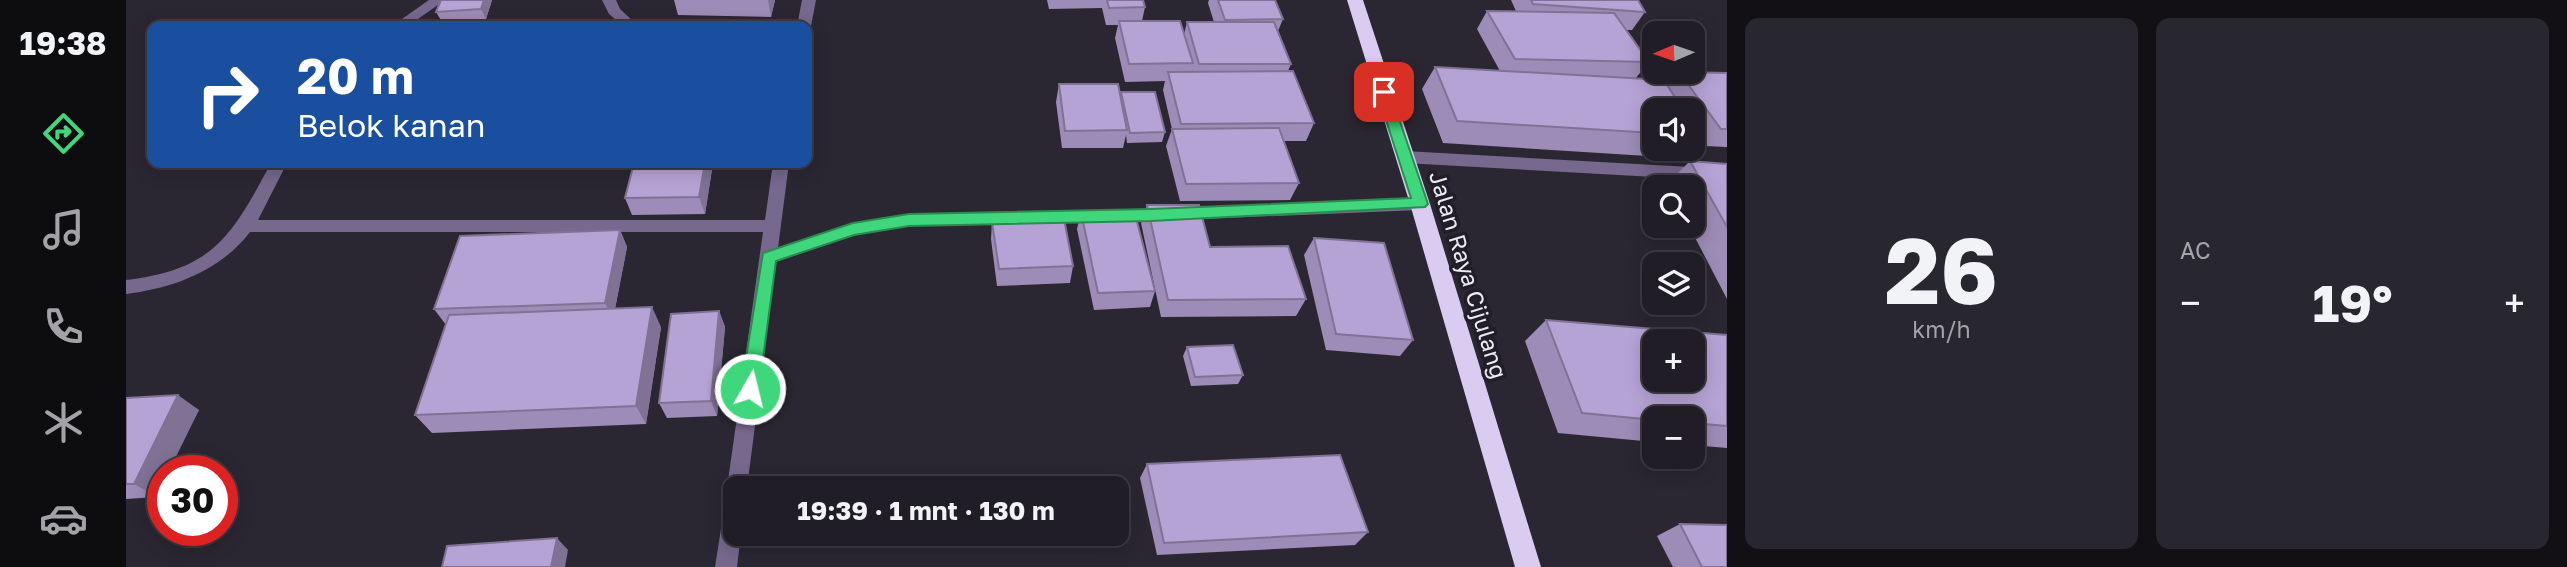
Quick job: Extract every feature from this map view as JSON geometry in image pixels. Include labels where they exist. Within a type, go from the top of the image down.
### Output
[{"type":"highway","name":"Jalan Raya Cijulang","points":[[1354,0],[1420,204],[1528,567]]},
{"type":"street","points":[[406,21],[438,0]]},
{"type":"street","points":[[609,0],[614,12],[625,21]]},
{"type":"street","points":[[805,21],[808,0]]},
{"type":"street","points":[[1405,157],[1727,175]]},
{"type":"street","points":[[126,287],[146,286],[186,273],[220,253],[246,226],[276,168]]},
{"type":"street","points":[[739,476],[780,168]]},
{"type":"street","points":[[769,258],[853,229],[909,220],[1151,215],[1420,204]]},
{"type":"street","points":[[246,226],[772,226]]},
{"type":"street","points":[[726,567],[729,546]]},
{"type":"building","points":[[441,0],[484,0],[481,9],[436,12]]},
{"type":"building","points":[[1107,0],[1143,0],[1145,7],[1109,8]]},
{"type":"building","points":[[1218,0],[1275,0],[1283,19],[1225,20]]},
{"type":"building","points":[[1531,0],[1638,0],[1645,12],[1533,4]]},
{"type":"building","points":[[1487,11],[1614,13],[1642,52],[1642,62],[1515,59]]},
{"type":"building","points":[[1119,21],[1180,21],[1193,63],[1129,64]]},
{"type":"building","points":[[1187,22],[1274,22],[1291,64],[1199,64]]},
{"type":"building","points":[[1435,67],[1642,79],[1642,84],[1667,84],[1675,98],[1642,98],[1642,132],[1457,121]]},
{"type":"building","points":[[1293,71],[1314,123],[1181,124],[1168,72]]},
{"type":"building","points":[[1705,73],[1727,73],[1727,129],[1721,129],[1705,107],[1705,98],[1698,98],[1688,84],[1705,84]]},
{"type":"building","points":[[1059,84],[1118,84],[1127,130],[1065,131]]},
{"type":"building","points":[[1121,92],[1155,92],[1165,132],[1130,133]]},
{"type":"building","points":[[1279,128],[1299,183],[1186,184],[1172,129]]},
{"type":"building","points":[[1690,161],[1727,164],[1727,227],[1705,188],[1705,175],[1698,175]]},
{"type":"building","points":[[633,168],[704,168],[699,197],[625,198]]},
{"type":"building","points":[[1147,205],[1199,205],[1210,247],[1288,246],[1306,299],[1168,300]]},
{"type":"building","points":[[1134,210],[1155,291],[1098,293],[1081,212]]},
{"type":"building","points":[[1064,219],[1073,266],[999,269],[992,222]]},
{"type":"building","points":[[620,230],[605,303],[434,309],[460,236]]},
{"type":"building","points":[[1314,238],[1384,243],[1413,340],[1336,334]]},
{"type":"building","points":[[652,307],[636,406],[415,415],[449,315]]},
{"type":"building","points":[[719,311],[711,401],[659,403],[671,314]]},
{"type":"building","points":[[1546,320],[1655,329],[1642,329],[1642,392],[1705,392],[1705,333],[1727,335],[1727,426],[1705,424],[1705,406],[1642,406],[1642,419],[1582,413]]},
{"type":"building","points":[[1233,345],[1243,375],[1195,377],[1187,347]]},
{"type":"building","points":[[178,395],[134,484],[126,484],[126,398]]},
{"type":"building","points":[[1340,455],[1368,532],[1164,543],[1147,464]]},
{"type":"building","points":[[1680,524],[1727,525],[1727,567],[1702,567]]},
{"type":"building","points":[[557,538],[551,567],[442,567],[447,546]]},
{"type":"route","points":[[750,389],[769,258],[853,229],[909,220],[1151,215],[1420,204],[1384,92]]}]
